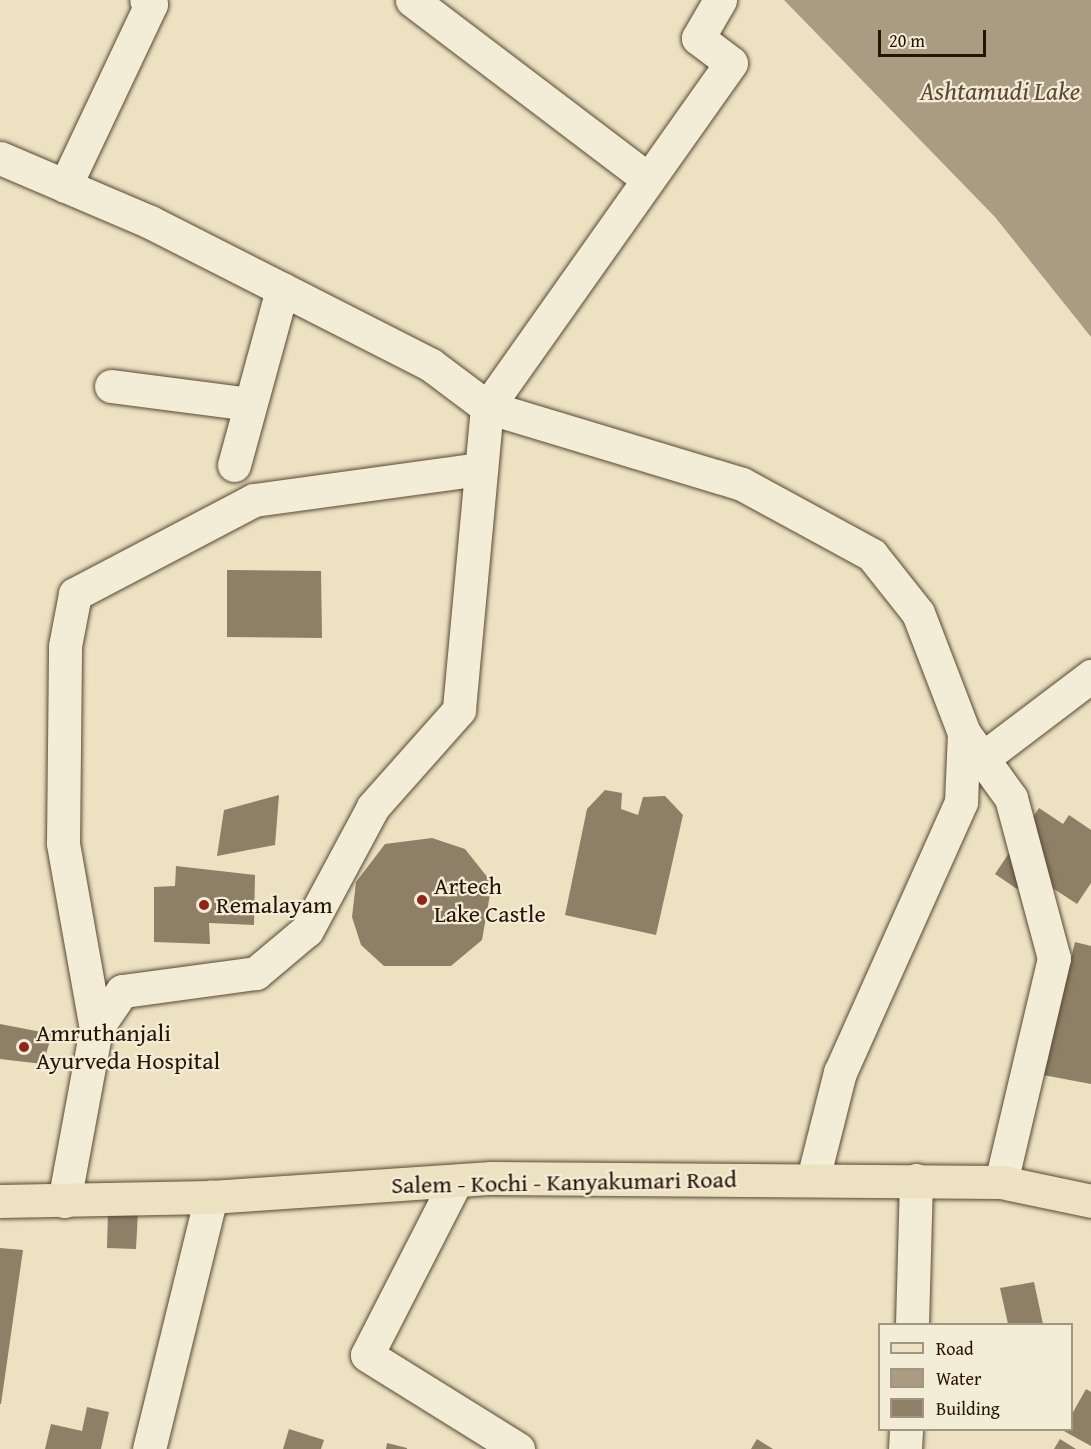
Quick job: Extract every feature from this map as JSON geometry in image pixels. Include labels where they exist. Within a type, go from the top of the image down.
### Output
[{"type":"main road","name":"Salem - Kochi - Kanyakumari Road","points":[[0,1201],[211,1197],[456,1181],[813,1179],[1001,1182],[1091,1201]]},
{"type":"street","points":[[65,186],[151,4],[146,0]]},
{"type":"street","points":[[412,0],[648,179]]},
{"type":"street","points":[[96,1029],[122,991],[256,973],[307,930],[373,807],[459,710],[487,407],[731,63],[698,38],[720,0]]},
{"type":"street","points":[[0,158],[65,186],[282,289],[431,365],[487,407],[742,484],[872,555],[918,614],[973,746],[1011,798],[1054,958],[1001,1182]]},
{"type":"street","points":[[234,465],[282,289]]},
{"type":"street","points":[[111,386],[250,404]]},
{"type":"street","points":[[64,1201],[96,1029],[63,843],[65,646],[75,594],[254,500],[481,469]]},
{"type":"street","points":[[813,1179],[840,1072],[962,802],[973,746],[1091,676]]},
{"type":"street","points":[[912,1323],[916,1180]]},
{"type":"street","points":[[456,1181],[367,1355],[518,1449]]},
{"type":"street","points":[[149,1449],[211,1197]]},
{"type":"street","points":[[905,1449],[906,1431]]},
{"type":"water","name":"Ashtamudi Lake","points":[[784,0],[1091,0],[1091,337],[995,217]]},
{"type":"building","points":[[227,570],[321,571],[322,638],[227,637]]},
{"type":"building","points":[[605,790],[622,793],[621,809],[638,815],[643,797],[665,796],[683,815],[656,935],[565,915],[587,809]]},
{"type":"building","points":[[279,795],[275,845],[217,856],[224,810]]},
{"type":"building","points":[[1039,808],[1063,824],[1069,815],[1091,830],[1091,883],[1077,904],[1028,872],[1017,889],[995,874]]},
{"type":"building","name":"Artech Lake Castle","points":[[432,838],[465,849],[492,883],[482,940],[451,966],[384,966],[361,945],[352,917],[356,882],[385,844]]},
{"type":"building","name":"Remalayam","points":[[176,866],[255,875],[254,925],[209,923],[210,944],[154,942],[154,887],[175,886]]},
{"type":"building","points":[[1075,942],[1091,946],[1091,1084],[1043,1075]]},
{"type":"building","name":"Amruthanjali Ayurveda Hospital","points":[[0,1024],[52,1034],[43,1064],[0,1059]]},
{"type":"building","points":[[108,1211],[138,1212],[136,1249],[107,1248]]},
{"type":"building","points":[[0,1248],[23,1250],[1,1404],[0,1404]]},
{"type":"building","points":[[1034,1282],[1043,1323],[1008,1323],[1000,1288]]},
{"type":"building","points":[[1086,1389],[1091,1392],[1091,1446],[1064,1431],[1073,1431],[1073,1412]]},
{"type":"building","points":[[87,1407],[109,1412],[101,1449],[45,1449],[51,1424],[82,1431]]},
{"type":"building","points":[[289,1429],[324,1440],[321,1449],[283,1449]]},
{"type":"building","points":[[757,1439],[773,1449],[751,1449]]},
{"type":"building","points":[[1060,1439],[1076,1449],[1054,1449]]},
{"type":"building","points":[[387,1443],[407,1448],[407,1449],[386,1449]]},
{"type":"place","name":"Artech Lake Castle","points":[[422,900]]},
{"type":"place","name":"Remalayam","points":[[204,905]]},
{"type":"place","name":"Amruthanjali Ayurveda Hospital","points":[[24,1047]]}]
